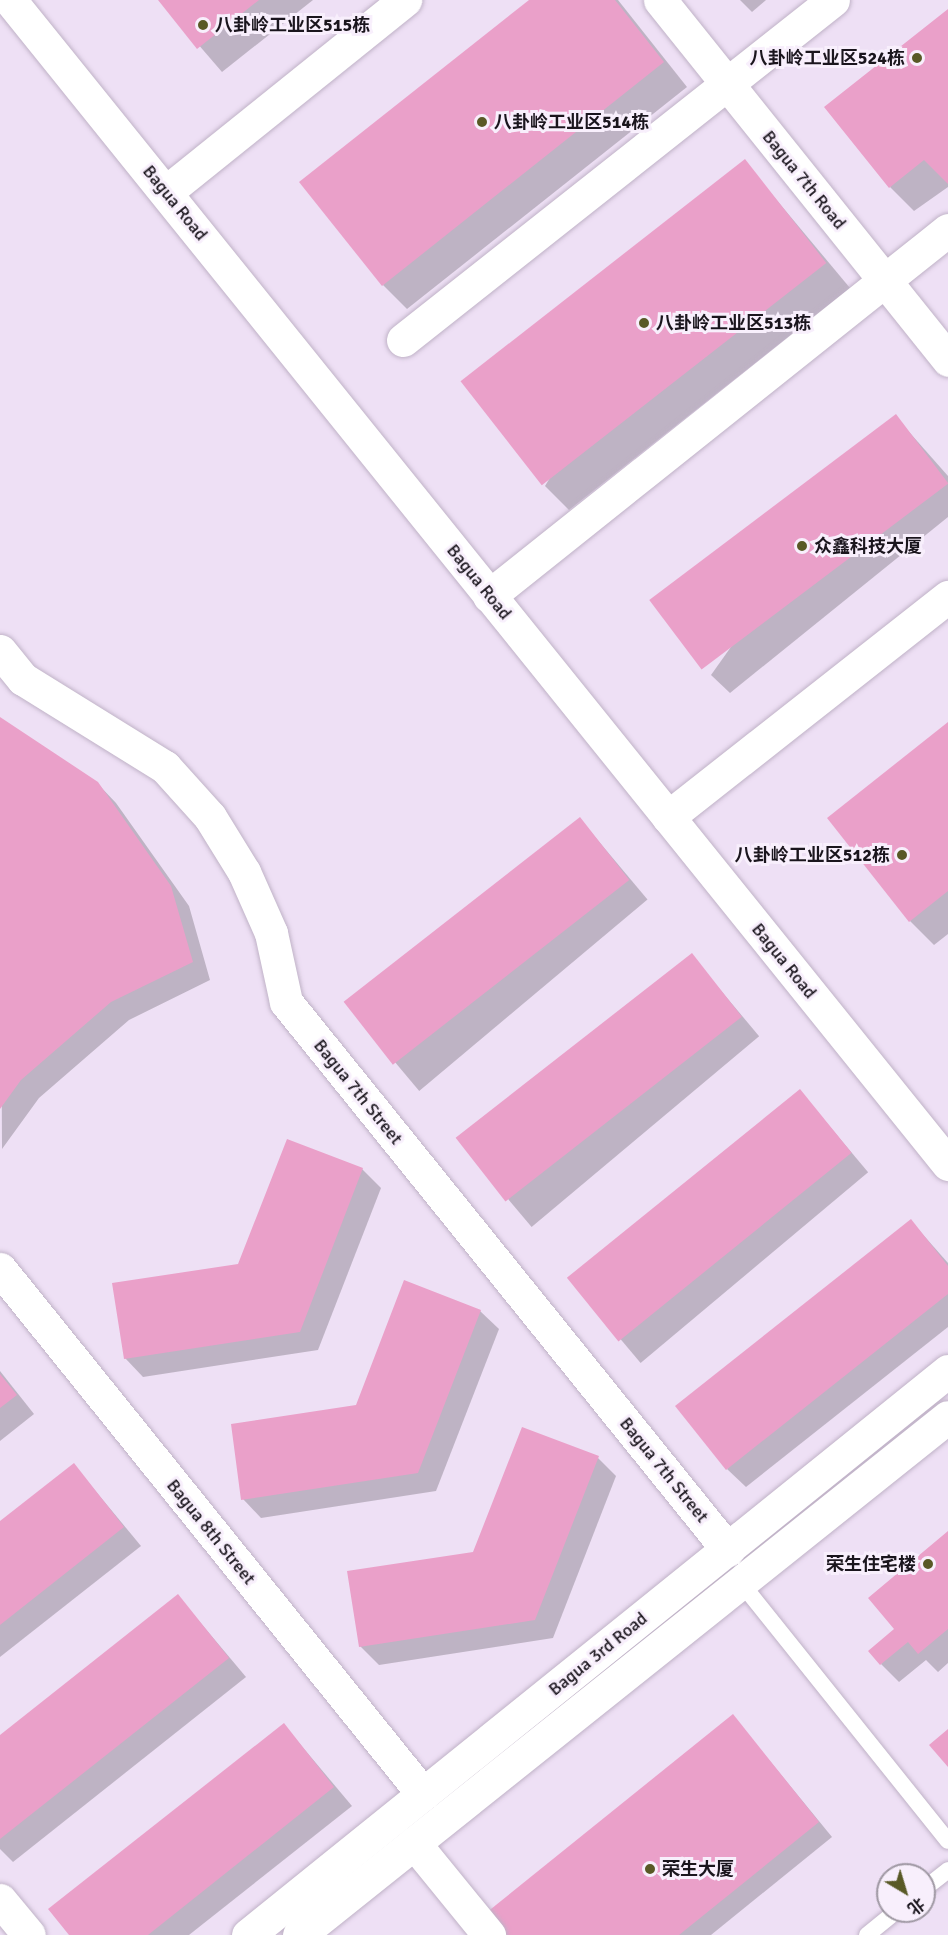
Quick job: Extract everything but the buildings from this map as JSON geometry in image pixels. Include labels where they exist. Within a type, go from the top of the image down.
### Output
[{"type":"street","name":"Bagua Road","points":[[10,0],[948,1164]]},
{"type":"street","points":[[166,192],[405,0]]},
{"type":"street","name":"Bagua 7th Road","points":[[660,0],[948,360]]},
{"type":"street","points":[[403,340],[833,0]]},
{"type":"street","points":[[489,596],[948,230]]},
{"type":"street","points":[[668,817],[948,597]]},
{"type":"street","name":"Bagua 7th Street","points":[[0,651],[22,679],[165,767],[210,817],[244,872],[271,933],[286,1002],[728,1550]]},
{"type":"street","name":"Bagua 8th Street","points":[[0,1269],[423,1794]]},
{"type":"street","name":"Bagua 3rd Road","points":[[248,1935],[948,1371]]},
{"type":"street","name":"Bagua 3rd Road","points":[[298,1935],[742,1584],[948,1417]]},
{"type":"street","points":[[414,1843],[489,1935]]},
{"type":"street","points":[[0,1900],[28,1935]]},
{"type":"lane","points":[[742,1584],[948,1841]]},
{"type":"lane","points":[[936,1880],[948,1870]]},
{"type":"lane","points":[[867,1935],[882,1923]]},
{"type":"place","name":"八卦岭工业区515栋","points":[[203,25]]},
{"type":"place","name":"八卦岭工业区524栋","points":[[917,58]]},
{"type":"place","name":"八卦岭工业区514栋","points":[[482,122]]},
{"type":"place","name":"八卦岭工业区513栋","points":[[644,323]]},
{"type":"place","name":"众鑫科技大厦","points":[[802,546]]},
{"type":"place","name":"八卦岭工业区512栋","points":[[902,855]]},
{"type":"place","name":"荣生住宅楼","points":[[928,1564]]},
{"type":"place","name":"荣生大厦","points":[[650,1869]]}]
